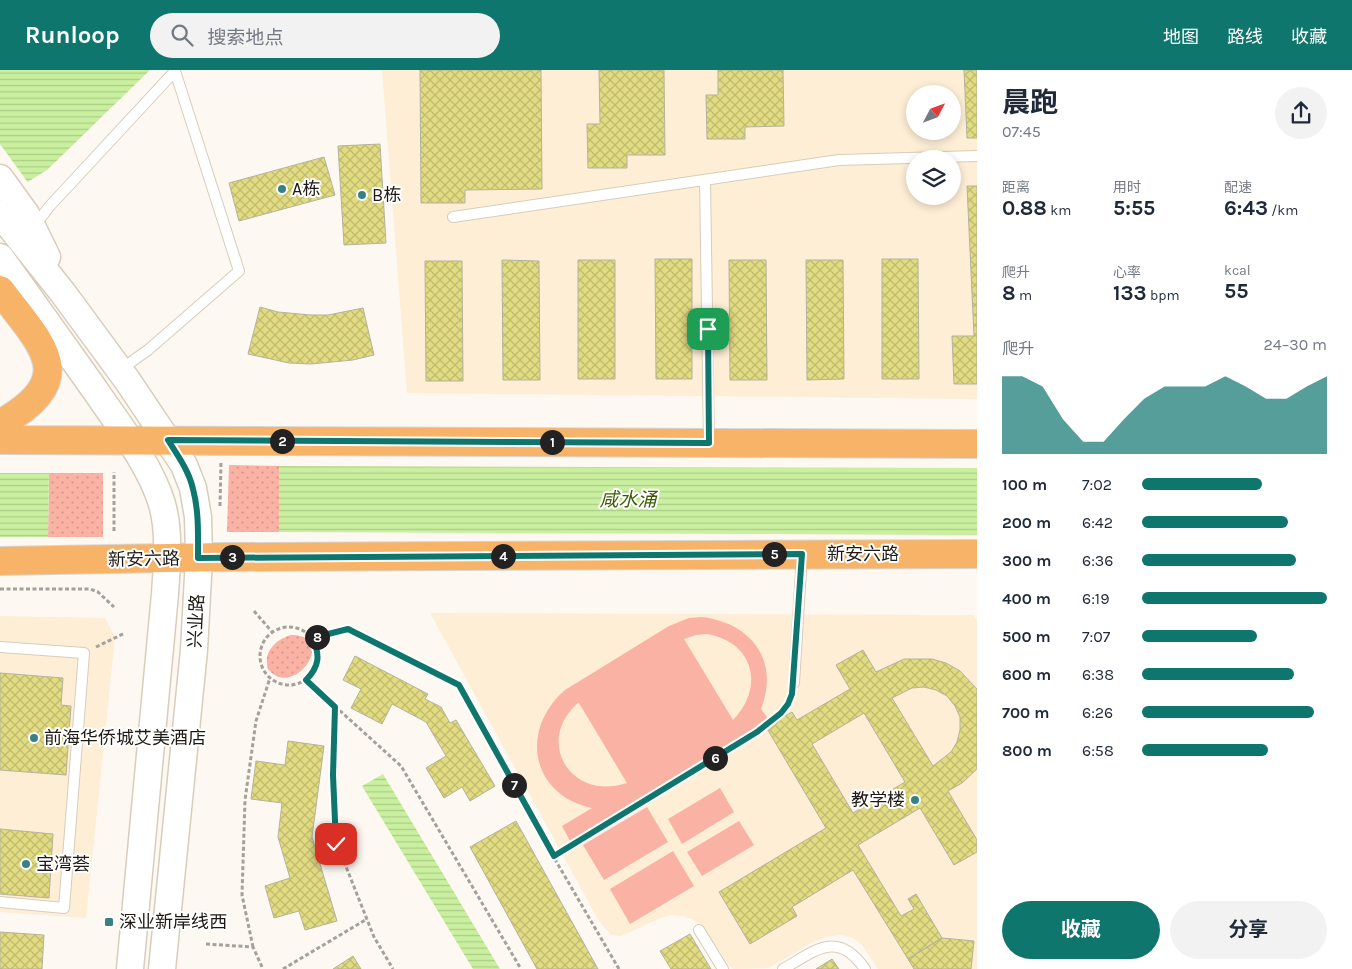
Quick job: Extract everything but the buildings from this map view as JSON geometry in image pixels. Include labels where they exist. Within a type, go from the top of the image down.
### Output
[{"type":"main road","points":[[0,178],[8,206],[33,228],[63,293]]},
{"type":"main road","name":"兴业路","points":[[8,206],[63,293],[120,370],[168,440],[184,465],[193,488],[198,517],[194,650],[162,969]]},
{"type":"main road","name":"兴业路","points":[[0,257],[130,441],[155,485],[162,504],[167,559],[165,594],[130,969]]},
{"type":"main road","points":[[0,284],[47,322]]},
{"type":"main road","points":[[0,290],[37,340],[47,360],[48,367],[46,382],[40,393],[22,411],[0,424]]},
{"type":"main road","points":[[0,440],[977,444]]},
{"type":"main road","name":"新安六路","points":[[0,561],[198,558],[977,554]]},
{"type":"lane","points":[[33,228],[48,208],[175,71],[239,271],[148,350],[120,370]]},
{"type":"lane","points":[[453,217],[839,160],[977,156]]},
{"type":"lane","points":[[705,180],[709,443]]},
{"type":"lane","points":[[794,683],[802,554]]},
{"type":"lane","points":[[0,647],[84,653],[64,908],[0,902]]},
{"type":"lane","points":[[699,930],[723,969]]},
{"type":"lane","points":[[783,969],[814,952],[832,946],[841,947],[850,952],[865,969]]},
{"type":"path","points":[[220,509],[221,462]]},
{"type":"path","points":[[114,472],[114,531]]},
{"type":"path","points":[[0,589],[90,589],[98,592],[114,607]]},
{"type":"path","points":[[254,611],[273,633]]},
{"type":"path","points":[[287,628],[296,628],[312,638],[318,656],[317,666],[306,680],[297,684],[287,685],[278,683],[270,678],[264,670],[261,652],[264,643],[273,633],[287,628]]},
{"type":"path","points":[[312,638],[348,629],[459,685],[619,969]]},
{"type":"path","points":[[84,653],[125,633]]},
{"type":"path","points":[[263,969],[252,947],[242,896],[244,800],[256,721],[270,678]]},
{"type":"path","points":[[306,680],[401,766],[521,969]]},
{"type":"path","points":[[554,856],[769,723],[788,704],[794,683]]},
{"type":"path","points":[[335,707],[333,775],[336,844],[374,937],[393,969]]},
{"type":"path","points":[[283,969],[367,919]]},
{"type":"path","points":[[206,944],[252,947]]},
{"type":"shaded area","points":[[382,70],[977,70],[977,399],[407,393]]},
{"type":"shaded area","points":[[229,465],[279,466],[279,532],[227,532]]},
{"type":"shaded area","points":[[49,473],[103,473],[103,537],[48,537]]},
{"type":"shaded area","points":[[430,613],[973,615],[977,620],[977,969],[878,969],[862,945],[853,938],[841,935],[825,937],[809,944],[769,968],[734,969],[730,967],[705,929],[694,920],[683,916],[671,915],[621,936],[611,935],[599,921]]},
{"type":"shaded area","points":[[0,616],[105,618],[115,637],[86,918],[0,912]]},
{"type":"shaded area","points":[[702,617],[735,627],[757,647],[764,660],[767,675],[766,691],[761,709],[769,720],[570,841],[562,826],[592,808],[571,801],[556,790],[545,775],[538,759],[537,741],[541,723],[550,706],[565,690],[669,626],[689,618]],"holes":[[[707,634],[723,639],[735,646],[744,656],[750,668],[749,694],[743,707],[733,720],[684,639]],[[579,703],[627,783],[607,787],[590,784],[575,776],[565,764],[559,750],[559,734],[565,718]]]},
{"type":"shaded area","points":[[291,635],[305,638],[311,645],[312,654],[307,664],[299,672],[289,677],[278,677],[268,669],[267,657],[275,643]]},
{"type":"shaded area","points":[[720,788],[734,812],[682,844],[668,819]]},
{"type":"shaded area","points":[[647,807],[668,842],[604,880],[583,845]]},
{"type":"shaded area","points":[[739,821],[754,845],[702,876],[687,852]]},
{"type":"shaded area","points":[[673,851],[694,886],[630,924],[610,889]]},
{"type":"water","points":[[0,70],[150,70],[47,170],[0,199]]},
{"type":"water","name":"咸水涌","points":[[279,466],[977,468],[977,535],[279,532]]},
{"type":"water","points":[[0,473],[49,473],[48,537],[0,537]]},
{"type":"water","points":[[383,774],[500,969],[473,969],[362,786]]},
{"type":"pier","points":[[0,144],[29,184],[0,202]]},
{"type":"place","name":"A栋","points":[[282,189]]},
{"type":"place","name":"B栋","points":[[362,195]]},
{"type":"place","name":"前海华侨城艾美酒店","points":[[34,738]]},
{"type":"place","name":"教学楼","points":[[915,800]]},
{"type":"place","name":"宝湾荟","points":[[26,864]]},
{"type":"place","name":"深业新岸线西","points":[[109,922]]},
{"type":"route","points":[[336,844],[333,775],[335,707],[306,680],[317,666],[318,656],[312,638],[348,629],[459,685],[554,856],[757,732],[781,713],[788,704],[794,683],[802,554],[198,558],[198,517],[193,488],[184,465],[168,440],[709,443],[708,329]]}]
